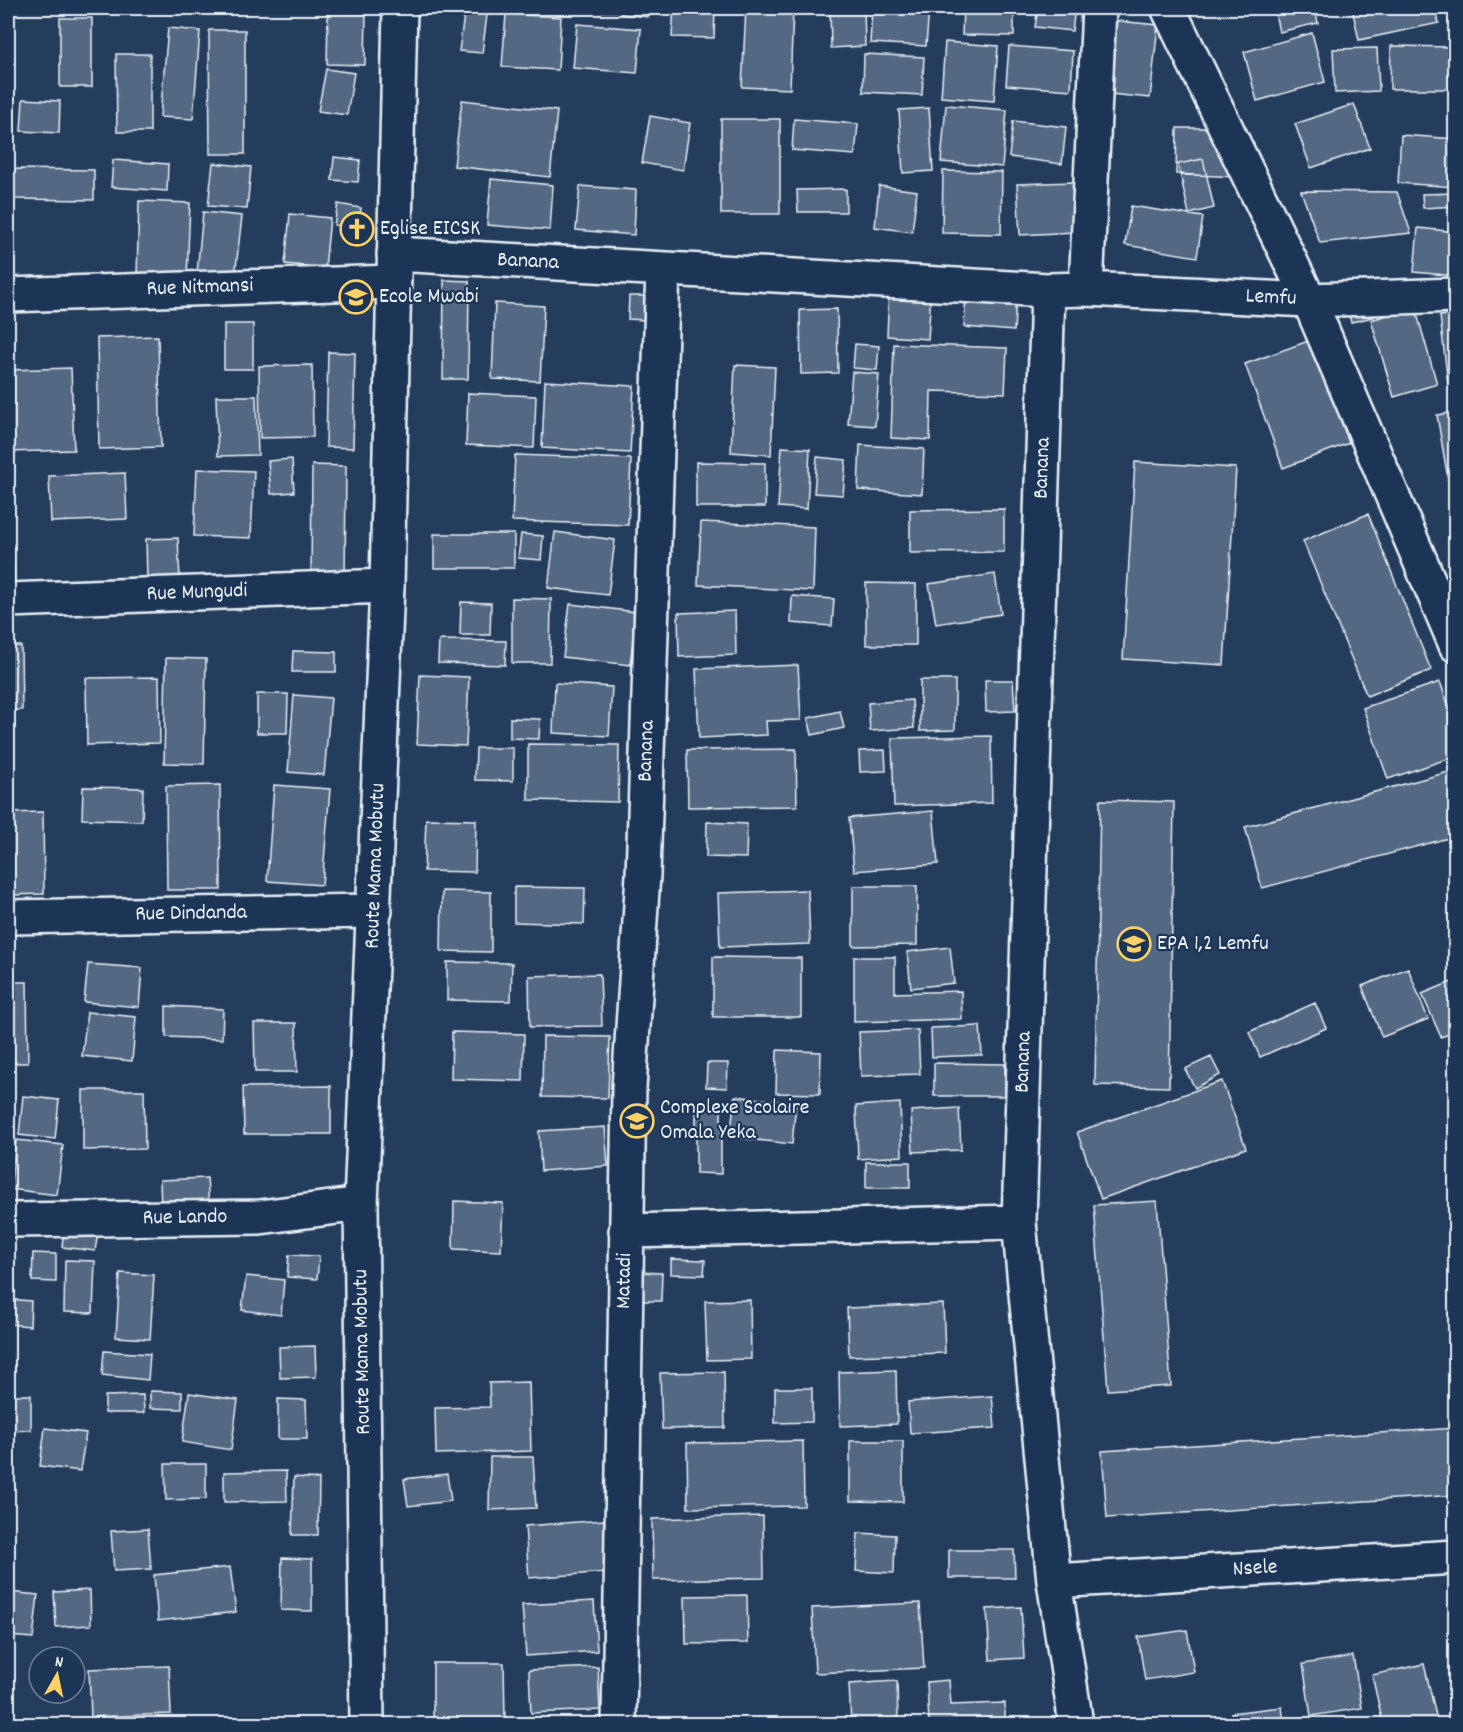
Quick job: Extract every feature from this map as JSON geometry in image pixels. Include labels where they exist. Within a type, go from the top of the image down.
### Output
[{"type":"street","name":"Route Mama Mobutu","points":[[367,1725],[361,1204],[387,586],[400,8]]},
{"type":"street","points":[[1086,290],[1099,8]]},
{"type":"street","points":[[1168,8],[1309,300],[1455,645]]},
{"type":"street","name":"Banana","points":[[393,268],[663,270],[1086,290]]},
{"type":"street","name":"Rue Nitmansi","points":[[8,295],[393,268]]},
{"type":"street","name":"Banana","points":[[626,1231],[629,1088],[643,875],[663,270]]},
{"type":"street","name":"Banana","points":[[1048,290],[1019,1222],[1054,1581],[1076,1725]]},
{"type":"street","name":"Lemfu","points":[[1086,290],[1309,300],[1455,295]]},
{"type":"street","name":"Rue Mungudi","points":[[8,600],[387,586]]},
{"type":"street","name":"Rue Dindanda","points":[[8,917],[375,911]]},
{"type":"street","name":"Rue Lando","points":[[8,1220],[260,1217],[361,1204]]},
{"type":"street","name":"Matadi","points":[[619,1725],[626,1231],[1019,1222]]},
{"type":"street","name":"Nsele","points":[[1054,1581],[1455,1557]]},
{"type":"building","points":[[465,8],[488,8],[482,53],[459,51]]},
{"type":"building","points":[[571,8],[616,8],[616,11],[571,12]]},
{"type":"building","points":[[622,8],[649,8],[648,17],[621,14]]},
{"type":"building","points":[[674,8],[715,8],[714,38],[672,37]]},
{"type":"building","points":[[746,8],[793,8],[790,89],[742,87]]},
{"type":"building","points":[[830,8],[864,8],[865,46],[831,48]]},
{"type":"building","points":[[872,8],[929,8],[926,46],[870,43]]},
{"type":"building","points":[[963,8],[1014,8],[1014,36],[962,35]]},
{"type":"building","points":[[1038,8],[1075,8],[1072,31],[1035,27]]},
{"type":"building","points":[[1274,8],[1315,8],[1318,23],[1279,32]]},
{"type":"building","points":[[1352,8],[1435,8],[1439,23],[1359,40]]},
{"type":"building","points":[[328,12],[366,13],[365,65],[327,64]]},
{"type":"building","points":[[506,14],[561,17],[558,70],[502,67]]},
{"type":"building","points":[[60,18],[92,18],[92,87],[60,87]]},
{"type":"building","points":[[1107,20],[1158,25],[1150,98],[1100,93]]},
{"type":"building","points":[[8,23],[10,23],[9,129],[8,129]]},
{"type":"building","points":[[577,24],[641,29],[637,73],[573,68]]},
{"type":"building","points":[[168,28],[200,31],[193,119],[160,117]]},
{"type":"building","points":[[209,30],[245,30],[245,154],[210,154]]},
{"type":"building","points":[[1312,33],[1325,82],[1257,101],[1244,52]]},
{"type":"building","points":[[945,42],[998,46],[994,101],[941,97]]},
{"type":"building","points":[[1009,46],[1073,51],[1071,90],[1006,85]]},
{"type":"building","points":[[1391,46],[1456,47],[1456,89],[1390,89]]},
{"type":"building","points":[[1377,48],[1379,91],[1335,93],[1333,49]]},
{"type":"building","points":[[116,54],[150,54],[150,132],[117,132]]},
{"type":"building","points":[[864,54],[924,57],[922,95],[863,92]]},
{"type":"building","points":[[326,69],[354,73],[347,115],[318,111]]},
{"type":"building","points":[[23,99],[60,101],[59,133],[21,131]]},
{"type":"building","points":[[462,100],[557,111],[550,177],[454,166]]},
{"type":"building","points":[[1354,104],[1370,148],[1311,168],[1295,124]]},
{"type":"building","points":[[946,105],[1007,110],[1002,167],[941,162]]},
{"type":"building","points":[[929,108],[933,171],[903,173],[899,110]]},
{"type":"building","points":[[650,116],[690,123],[683,170],[642,163]]},
{"type":"building","points":[[721,119],[780,119],[780,214],[721,214]]},
{"type":"building","points":[[794,119],[858,124],[855,155],[792,150]]},
{"type":"building","points":[[1013,121],[1066,127],[1062,164],[1009,157]]},
{"type":"building","points":[[1177,128],[1233,128],[1237,177],[1176,174]]},
{"type":"building","points":[[1401,135],[1456,139],[1456,187],[1398,183]]},
{"type":"building","points":[[334,157],[360,160],[358,182],[332,180]]},
{"type":"building","points":[[1203,159],[1214,208],[1189,214],[1178,164]]},
{"type":"building","points":[[113,160],[168,164],[167,191],[111,187]]},
{"type":"building","points":[[213,163],[251,167],[247,209],[208,206]]},
{"type":"building","points":[[11,169],[94,170],[94,200],[11,199]]},
{"type":"building","points":[[943,171],[1002,172],[1001,234],[942,233]]},
{"type":"building","points":[[491,179],[553,185],[550,230],[487,225]]},
{"type":"building","points":[[1073,182],[1075,232],[1020,235],[1017,184]]},
{"type":"building","points":[[580,186],[636,190],[634,235],[576,230]]},
{"type":"building","points":[[879,186],[917,191],[912,232],[875,227]]},
{"type":"building","points":[[846,189],[846,212],[798,212],[797,190]]},
{"type":"building","points":[[1301,191],[1397,192],[1411,233],[1320,243]]},
{"type":"building","points":[[1456,193],[1456,206],[1423,208],[1422,194]]},
{"type":"building","points":[[139,201],[190,203],[187,277],[137,275]]},
{"type":"building","points":[[338,204],[361,208],[358,229],[334,225]]},
{"type":"building","points":[[1131,206],[1203,217],[1197,257],[1125,245]]},
{"type":"building","points":[[203,212],[242,216],[235,276],[197,273]]},
{"type":"building","points":[[290,214],[330,218],[325,268],[285,264]]},
{"type":"building","points":[[1418,228],[1456,232],[1456,276],[1414,272]]},
{"type":"building","points":[[444,280],[469,281],[468,379],[443,379]]},
{"type":"building","points":[[889,290],[931,293],[928,339],[887,336]]},
{"type":"building","points":[[1369,291],[1374,317],[1351,322],[1343,295]]},
{"type":"building","points":[[966,294],[1016,298],[1014,331],[964,327]]},
{"type":"building","points":[[629,296],[645,296],[644,320],[628,319]]},
{"type":"building","points":[[495,303],[544,306],[540,381],[492,379]]},
{"type":"building","points":[[1415,307],[1437,384],[1394,397],[1371,320]]},
{"type":"building","points":[[837,309],[838,373],[801,374],[800,310]]},
{"type":"building","points":[[1456,314],[1456,383],[1448,384],[1440,316]]},
{"type":"building","points":[[224,324],[253,324],[253,369],[224,369]]},
{"type":"building","points":[[158,336],[161,447],[99,449],[97,338]]},
{"type":"building","points":[[1311,340],[1349,443],[1283,468],[1245,364]]},
{"type":"building","points":[[855,344],[879,346],[877,370],[853,368]]},
{"type":"building","points":[[894,344],[1007,348],[1005,393],[931,391],[930,440],[891,438]]},
{"type":"building","points":[[328,352],[355,353],[353,448],[326,447]]},
{"type":"building","points":[[312,365],[313,437],[260,438],[259,366]]},
{"type":"building","points":[[735,365],[775,367],[771,455],[731,452]]},
{"type":"building","points":[[71,368],[74,450],[8,452],[8,370]]},
{"type":"building","points":[[852,372],[879,374],[875,426],[848,424]]},
{"type":"building","points":[[545,381],[634,386],[630,453],[542,448]]},
{"type":"building","points":[[468,393],[536,396],[534,448],[466,445]]},
{"type":"building","points":[[216,396],[256,396],[258,455],[218,456]]},
{"type":"building","points":[[1456,412],[1456,478],[1448,479],[1437,415]]},
{"type":"building","points":[[860,445],[924,449],[922,494],[858,490]]},
{"type":"building","points":[[782,447],[810,449],[807,509],[778,507]]},
{"type":"building","points":[[515,455],[631,459],[628,525],[512,521]]},
{"type":"building","points":[[817,457],[846,460],[843,495],[814,493]]},
{"type":"building","points":[[292,459],[294,492],[271,494],[268,461]]},
{"type":"building","points":[[696,462],[765,463],[765,507],[696,507]]},
{"type":"building","points":[[1135,462],[1236,468],[1224,665],[1123,659]]},
{"type":"building","points":[[312,465],[346,466],[345,581],[311,581]]},
{"type":"building","points":[[197,469],[254,471],[251,538],[194,536]]},
{"type":"building","points":[[125,473],[127,519],[51,522],[49,476]]},
{"type":"building","points":[[1004,509],[1004,552],[910,553],[910,510]]},
{"type":"building","points":[[1368,514],[1431,670],[1367,696],[1303,541]]},
{"type":"building","points":[[701,522],[815,527],[813,591],[698,585]]},
{"type":"building","points":[[555,532],[615,540],[608,595],[548,588]]},
{"type":"building","points":[[434,534],[514,534],[514,568],[434,568]]},
{"type":"building","points":[[521,534],[543,536],[541,560],[518,558]]},
{"type":"building","points":[[178,538],[180,580],[147,580],[146,539]]},
{"type":"building","points":[[8,545],[13,545],[14,580],[8,580]]},
{"type":"building","points":[[995,574],[1001,614],[936,624],[929,584]]},
{"type":"building","points":[[866,583],[916,584],[916,645],[866,645]]},
{"type":"building","points":[[792,596],[834,599],[832,626],[791,623]]},
{"type":"building","points":[[512,598],[551,599],[550,663],[512,663]]},
{"type":"building","points":[[461,602],[491,603],[490,635],[460,635]]},
{"type":"building","points":[[570,604],[636,612],[630,665],[563,657]]},
{"type":"building","points":[[735,611],[736,655],[679,657],[678,613]]},
{"type":"building","points":[[439,640],[506,641],[505,665],[438,663]]},
{"type":"building","points":[[8,646],[21,646],[22,710],[8,711]]},
{"type":"building","points":[[293,651],[336,652],[336,672],[292,672]]},
{"type":"building","points":[[166,658],[206,659],[204,764],[164,763]]},
{"type":"building","points":[[798,665],[801,720],[766,721],[767,735],[699,738],[696,669]]},
{"type":"building","points":[[420,675],[469,677],[466,746],[417,744]]},
{"type":"building","points":[[159,677],[160,743],[87,745],[86,678]]},
{"type":"building","points":[[920,680],[955,680],[955,730],[920,731]]},
{"type":"building","points":[[985,680],[1013,680],[1015,711],[986,712]]},
{"type":"building","points":[[1440,682],[1456,725],[1456,756],[1388,779],[1363,708]]},
{"type":"building","points":[[555,683],[612,687],[609,736],[553,733]]},
{"type":"building","points":[[257,694],[288,694],[287,733],[257,733]]},
{"type":"building","points":[[294,695],[331,698],[324,775],[288,772]]},
{"type":"building","points":[[912,700],[914,728],[870,731],[868,703]]},
{"type":"building","points":[[840,711],[844,728],[812,735],[808,718]]},
{"type":"building","points":[[510,718],[540,719],[539,739],[510,738]]},
{"type":"building","points":[[991,736],[992,803],[894,806],[892,738]]},
{"type":"building","points":[[528,744],[619,745],[618,802],[528,800]]},
{"type":"building","points":[[476,748],[513,748],[513,781],[475,780]]},
{"type":"building","points":[[796,749],[797,806],[688,807],[687,750]]},
{"type":"building","points":[[885,750],[886,771],[860,772],[859,751]]},
{"type":"building","name":"EPA 1,2 Lemfu","points":[[1456,770],[1456,836],[1262,888],[1245,827]]},
{"type":"building","points":[[220,785],[221,890],[167,890],[166,786]]},
{"type":"building","points":[[274,785],[330,789],[322,885],[267,881]]},
{"type":"building","points":[[83,787],[143,788],[142,821],[82,819]]},
{"type":"building","name":"EPA 1,2 Lemfu","points":[[1100,800],[1174,802],[1169,1087],[1095,1085]]},
{"type":"building","points":[[933,811],[938,864],[854,871],[849,818]]},
{"type":"building","points":[[43,812],[44,894],[8,895],[8,813]]},
{"type":"building","points":[[426,819],[476,820],[475,872],[424,871]]},
{"type":"building","points":[[707,822],[747,824],[746,858],[706,857]]},
{"type":"building","points":[[853,886],[917,886],[917,945],[853,946]]},
{"type":"building","points":[[514,887],[585,888],[584,924],[514,922]]},
{"type":"building","points":[[808,890],[810,944],[720,947],[718,893]]},
{"type":"building","points":[[442,891],[491,892],[491,952],[441,951]]},
{"type":"building","points":[[950,947],[954,983],[911,988],[907,952]]},
{"type":"building","points":[[713,957],[801,958],[801,1017],[713,1017]]},
{"type":"building","points":[[854,957],[895,957],[895,993],[961,991],[962,1019],[854,1022]]},
{"type":"building","points":[[447,962],[512,963],[511,1001],[447,1000]]},
{"type":"building","points":[[88,964],[142,968],[139,1007],[84,1002]]},
{"type":"building","points":[[1408,968],[1428,1019],[1382,1037],[1362,986]]},
{"type":"building","points":[[600,974],[602,1026],[530,1027],[529,976]]},
{"type":"building","points":[[1456,980],[1456,1031],[1441,1037],[1422,994]]},
{"type":"building","points":[[8,982],[27,982],[28,1063],[8,1063]]},
{"type":"building","points":[[1315,1003],[1326,1028],[1260,1057],[1249,1032]]},
{"type":"building","points":[[166,1006],[223,1009],[222,1039],[166,1037]]},
{"type":"building","points":[[87,1012],[136,1017],[132,1061],[82,1056]]},
{"type":"building","points":[[254,1023],[296,1023],[297,1072],[255,1072]]},
{"type":"building","points":[[980,1026],[982,1055],[932,1057],[931,1028]]},
{"type":"building","points":[[918,1030],[920,1074],[861,1076],[859,1032]]},
{"type":"building","points":[[452,1032],[524,1034],[523,1081],[451,1079]]},
{"type":"building","points":[[543,1036],[610,1037],[608,1098],[542,1097]]},
{"type":"building","points":[[777,1050],[821,1052],[820,1094],[776,1093]]},
{"type":"building","points":[[1211,1057],[1220,1075],[1195,1088],[1185,1069]]},
{"type":"building","points":[[707,1063],[728,1063],[727,1088],[706,1087]]},
{"type":"building","points":[[934,1063],[1005,1064],[1005,1096],[934,1096]]},
{"type":"building","points":[[1222,1081],[1246,1148],[1101,1199],[1077,1132]]},
{"type":"building","points":[[331,1086],[331,1134],[244,1134],[243,1087]]},
{"type":"building","points":[[83,1090],[144,1090],[145,1149],[83,1150]]},
{"type":"building","points":[[23,1096],[59,1100],[55,1139],[19,1135]]},
{"type":"building","points":[[735,1096],[796,1103],[792,1144],[730,1137]]},
{"type":"building","points":[[900,1103],[902,1156],[858,1159],[856,1106]]},
{"type":"building","points":[[696,1107],[721,1108],[721,1174],[696,1173]]},
{"type":"building","points":[[959,1108],[961,1150],[913,1152],[911,1111]]},
{"type":"building","points":[[605,1127],[608,1166],[541,1171],[539,1131]]},
{"type":"building","points":[[16,1140],[63,1145],[57,1195],[10,1189]]},
{"type":"building","points":[[866,1162],[910,1162],[910,1188],[866,1188]]},
{"type":"building","points":[[207,1178],[209,1206],[161,1209],[160,1180]]},
{"type":"building","points":[[454,1201],[503,1203],[501,1251],[453,1249]]},
{"type":"building","points":[[1157,1201],[1171,1386],[1108,1390],[1094,1205]]},
{"type":"building","points":[[64,1228],[98,1232],[95,1251],[62,1247]]},
{"type":"building","points":[[33,1253],[56,1254],[56,1282],[32,1281]]},
{"type":"building","points":[[289,1255],[319,1256],[317,1279],[287,1277]]},
{"type":"building","points":[[671,1259],[705,1260],[704,1275],[671,1274]]},
{"type":"building","points":[[65,1260],[95,1261],[93,1313],[64,1312]]},
{"type":"building","points":[[639,1272],[662,1273],[661,1301],[638,1301]]},
{"type":"building","points":[[120,1273],[154,1275],[150,1339],[116,1337]]},
{"type":"building","points":[[246,1276],[284,1280],[281,1315],[242,1310]]},
{"type":"building","points":[[8,1299],[31,1301],[30,1326],[8,1324]]},
{"type":"building","points":[[750,1300],[751,1359],[707,1360],[705,1301]]},
{"type":"building","points":[[943,1304],[945,1353],[849,1356],[847,1308]]},
{"type":"building","points":[[315,1346],[316,1377],[280,1378],[279,1347]]},
{"type":"building","points":[[104,1351],[150,1354],[148,1380],[102,1375]]},
{"type":"building","points":[[896,1370],[897,1424],[840,1426],[839,1372]]},
{"type":"building","points":[[724,1372],[725,1428],[662,1429],[660,1373]]},
{"type":"building","points":[[529,1382],[531,1451],[436,1454],[435,1408],[490,1407],[489,1383]]},
{"type":"building","points":[[775,1388],[812,1388],[812,1422],[775,1423]]},
{"type":"building","points":[[150,1391],[182,1392],[182,1409],[150,1408]]},
{"type":"building","points":[[189,1393],[238,1400],[231,1450],[182,1442]]},
{"type":"building","points":[[8,1395],[31,1395],[31,1430],[8,1431]]},
{"type":"building","points":[[143,1395],[144,1413],[105,1413],[105,1396]]},
{"type":"building","points":[[992,1396],[995,1428],[910,1433],[908,1402]]},
{"type":"building","points":[[278,1399],[306,1400],[307,1439],[278,1439]]},
{"type":"building","points":[[45,1428],[86,1433],[80,1471],[40,1466]]},
{"type":"building","points":[[1456,1428],[1456,1495],[1107,1518],[1102,1451]]},
{"type":"building","points":[[803,1441],[804,1506],[688,1508],[687,1443]]},
{"type":"building","points":[[850,1441],[903,1441],[903,1502],[850,1501]]},
{"type":"building","points":[[490,1457],[533,1457],[536,1508],[489,1510]]},
{"type":"building","points":[[165,1464],[206,1464],[206,1499],[166,1500]]},
{"type":"building","points":[[286,1471],[287,1501],[224,1502],[224,1472]]},
{"type":"building","points":[[447,1474],[451,1501],[408,1506],[404,1479]]},
{"type":"building","points":[[294,1477],[319,1479],[318,1535],[292,1535]]},
{"type":"building","points":[[763,1516],[764,1578],[653,1580],[652,1519]]},
{"type":"building","points":[[604,1520],[608,1572],[529,1578],[525,1526]]},
{"type":"building","points":[[148,1529],[151,1569],[114,1571],[111,1531]]},
{"type":"building","points":[[858,1533],[895,1535],[894,1573],[856,1571]]},
{"type":"building","points":[[949,1550],[1014,1550],[1015,1578],[949,1578]]},
{"type":"building","points":[[282,1558],[312,1559],[312,1611],[281,1610]]},
{"type":"building","points":[[230,1567],[236,1612],[158,1621],[154,1575]]},
{"type":"building","points":[[90,1590],[91,1625],[56,1627],[54,1592]]},
{"type":"building","points":[[8,1592],[38,1595],[33,1638],[8,1636]]},
{"type":"building","points":[[747,1595],[748,1643],[686,1644],[685,1596]]},
{"type":"building","points":[[594,1601],[597,1651],[526,1656],[522,1605]]},
{"type":"building","points":[[920,1603],[924,1668],[815,1673],[812,1608]]},
{"type":"building","points":[[1021,1607],[1024,1658],[990,1660],[987,1609]]},
{"type":"building","points":[[1187,1630],[1194,1672],[1145,1680],[1138,1637]]},
{"type":"building","points":[[1353,1656],[1362,1708],[1311,1716],[1303,1664]]},
{"type":"building","points":[[433,1663],[504,1663],[505,1720],[433,1721]]},
{"type":"building","points":[[1424,1664],[1438,1724],[1383,1724],[1372,1675]]},
{"type":"building","points":[[169,1666],[171,1714],[91,1717],[89,1669]]},
{"type":"building","points":[[598,1667],[600,1710],[531,1713],[529,1670]]},
{"type":"building","points":[[949,1680],[951,1705],[1005,1703],[1005,1722],[929,1724],[927,1682]]},
{"type":"building","points":[[897,1681],[898,1724],[851,1724],[849,1684]]},
{"type":"building","points":[[1282,1707],[1284,1724],[1233,1724],[1231,1713]]},
{"type":"place","name":"Eglise EICSK","points":[[357,229]]},
{"type":"place","name":"Ecole Mwabi","points":[[356,297]]},
{"type":"place","name":"EPA 1,2 Lemfu","points":[[1134,944]]},
{"type":"place","name":"Complexe Scolaire Omala Yeka","points":[[637,1121]]}]
